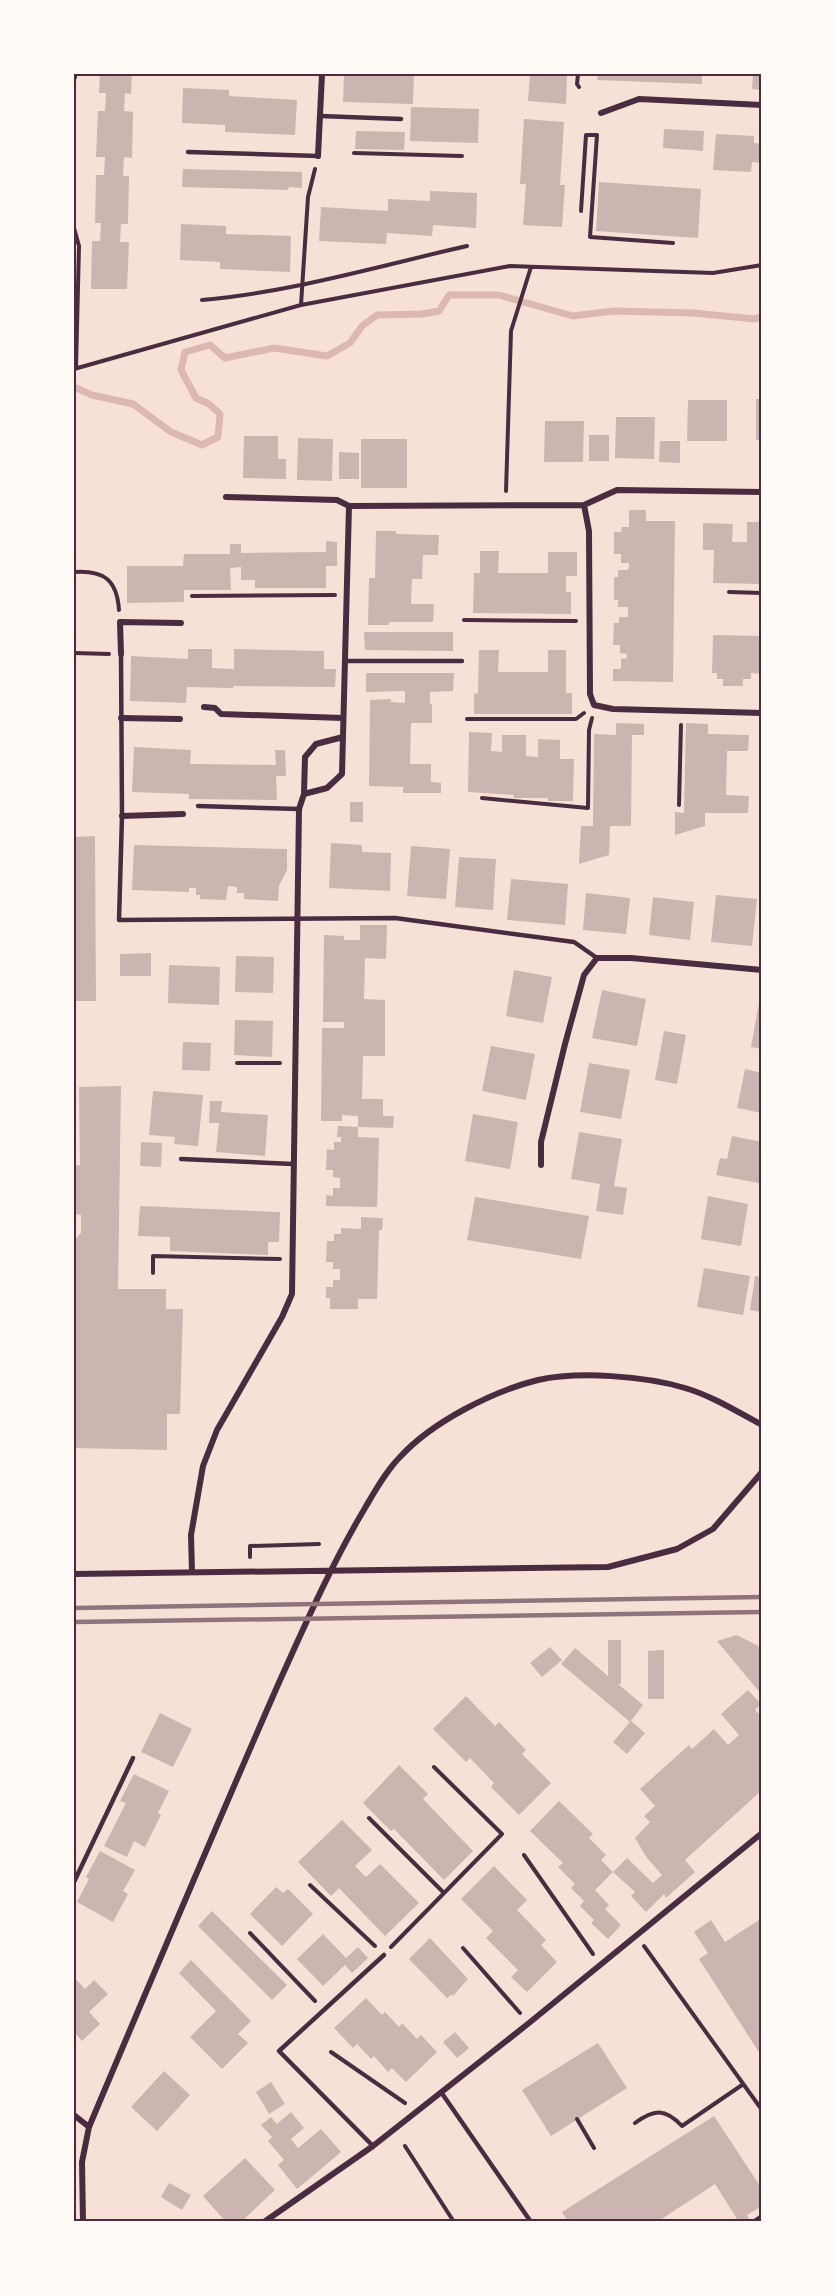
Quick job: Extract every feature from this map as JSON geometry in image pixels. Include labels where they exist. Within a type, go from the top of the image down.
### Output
[{"type":"street","points":[[318,156],[322,74]]},
{"type":"street","points":[[601,112],[639,99],[762,105]]},
{"type":"street","points":[[226,497],[337,500],[349,506],[584,505],[617,490],[762,492]]},
{"type":"street","points":[[584,505],[589,531],[590,694],[594,705],[613,709],[762,713]]},
{"type":"street","points":[[304,794],[327,788],[342,774],[349,506]]},
{"type":"street","points":[[121,654],[120,622],[181,623]]},
{"type":"street","points":[[204,707],[215,708],[221,714],[343,718]]},
{"type":"street","points":[[121,718],[180,719]]},
{"type":"street","points":[[192,1572],[191,1535],[203,1466],[218,1430],[282,1317],[292,1294],[299,809],[304,794],[306,757],[316,744],[343,737]]},
{"type":"street","points":[[122,816],[183,814]]},
{"type":"street","points":[[541,1165],[541,1142],[565,1044],[584,975],[597,958],[631,958],[762,970]]},
{"type":"street","points":[[83,2222],[82,2162],[89,2127],[289,1660],[344,1543],[372,1496],[400,1457],[442,1422],[486,1399],[538,1380],[578,1376],[611,1375],[682,1387],[716,1400],[762,1425]]},
{"type":"street","points":[[74,1574],[608,1567],[676,1549],[713,1529],[762,1472]]},
{"type":"street","points":[[264,2222],[373,2146],[762,1833]]},
{"type":"street","points":[[74,2115],[89,2127]]},
{"type":"lane","points":[[320,116],[401,119]]},
{"type":"lane","points":[[188,152],[318,156]]},
{"type":"lane","points":[[121,654],[122,816],[119,920],[395,918],[574,942],[597,958]]},
{"type":"lane","points":[[345,661],[462,661]]},
{"type":"lane","points":[[198,806],[299,809]]},
{"type":"lane","points":[[181,1159],[293,1164]]},
{"type":"lane","points":[[74,1882],[133,1758]]},
{"type":"lane","points":[[373,2146],[279,2051],[384,1955]]},
{"type":"lane","points":[[441,2092],[531,2222]]},
{"type":"path","points":[[578,74],[579,87]]},
{"type":"path","points":[[581,211],[586,135],[597,135],[590,237],[673,243]]},
{"type":"path","points":[[354,153],[462,156]]},
{"type":"path","points":[[301,305],[308,197],[313,176]]},
{"type":"path","points":[[74,228],[79,246],[75,369],[301,305],[510,266],[713,273],[762,266]]},
{"type":"path","points":[[202,300],[244,296],[302,286],[467,246]]},
{"type":"path","points":[[506,505],[512,332],[531,267]]},
{"type":"path","points":[[74,572],[87,571],[102,574],[114,585],[118,597],[120,622]]},
{"type":"path","points":[[729,592],[762,593]]},
{"type":"path","points":[[192,596],[348,595]]},
{"type":"path","points":[[464,620],[589,621]]},
{"type":"path","points":[[74,653],[121,654]]},
{"type":"path","points":[[467,719],[576,719],[594,705]]},
{"type":"path","points":[[482,798],[588,808],[589,730],[594,705]]},
{"type":"path","points":[[679,805],[681,712]]},
{"type":"path","points":[[237,1063],[280,1063]]},
{"type":"path","points":[[153,1273],[153,1256],[283,1259]]},
{"type":"path","points":[[250,1571],[250,1546],[319,1544]]},
{"type":"path","points":[[310,1885],[384,1955],[502,1834],[434,1767]]},
{"type":"path","points":[[369,1818],[444,1893]]},
{"type":"path","points":[[524,1855],[595,1957]]},
{"type":"path","points":[[250,1933],[324,2010]]},
{"type":"path","points":[[636,1935],[762,2110]]},
{"type":"path","points":[[463,1948],[521,2014]]},
{"type":"path","points":[[331,2052],[405,2103]]},
{"type":"path","points":[[635,2123],[645,2116],[663,2112],[673,2116],[682,2126],[742,2085]]},
{"type":"path","points":[[577,2119],[594,2148]]},
{"type":"path","points":[[405,2146],[454,2222]]},
{"type":"path","points":[[753,2222],[762,2216]]},
{"type":"building","points":[[100,74],[132,74],[131,94],[125,93],[124,111],[133,112],[132,158],[124,157],[123,176],[129,176],[128,224],[121,224],[120,242],[129,242],[127,289],[91,289],[92,241],[100,241],[101,223],[95,223],[96,175],[104,175],[105,157],[96,157],[98,111],[105,111],[106,93],[99,93]]},
{"type":"building","points":[[344,74],[414,74],[413,104],[343,102]]},
{"type":"building","points":[[530,74],[567,74],[566,104],[528,101]]},
{"type":"building","points":[[598,74],[702,74],[702,84],[597,80]]},
{"type":"building","points":[[753,74],[762,74],[762,90],[752,89]]},
{"type":"building","points":[[183,88],[229,90],[229,96],[297,100],[295,135],[225,132],[225,125],[182,123]]},
{"type":"building","points":[[411,107],[479,109],[478,143],[410,141]]},
{"type":"building","points":[[524,119],[564,122],[560,185],[565,185],[562,227],[523,225],[526,184],[520,184]]},
{"type":"building","points":[[664,129],[704,131],[703,151],[663,148]]},
{"type":"building","points":[[356,131],[405,132],[404,150],[355,149]]},
{"type":"building","points":[[716,134],[754,136],[754,143],[762,144],[762,163],[752,162],[751,172],[713,170]]},
{"type":"building","points":[[183,169],[302,172],[302,188],[289,187],[288,190],[182,187]]},
{"type":"building","points":[[599,182],[701,189],[698,238],[596,231]]},
{"type":"building","points":[[430,191],[477,193],[476,228],[433,225],[432,236],[387,233],[386,244],[319,241],[321,207],[388,211],[388,199],[430,201]]},
{"type":"building","points":[[181,224],[226,226],[226,234],[291,236],[290,272],[220,269],[220,262],[180,260]]},
{"type":"building","points":[[756,399],[762,399],[762,440],[756,440]]},
{"type":"building","points":[[688,400],[727,400],[727,441],[687,441]]},
{"type":"building","points":[[616,417],[655,417],[654,459],[615,458]]},
{"type":"building","points":[[545,421],[584,421],[583,462],[544,462]]},
{"type":"building","points":[[589,435],[609,435],[609,461],[589,461]]},
{"type":"building","points":[[244,436],[278,436],[278,459],[286,459],[286,479],[243,478]]},
{"type":"building","points":[[298,438],[333,439],[332,481],[297,480]]},
{"type":"building","points":[[361,439],[407,439],[407,488],[361,488]]},
{"type":"building","points":[[660,441],[680,441],[680,463],[659,462]]},
{"type":"building","points":[[339,452],[359,453],[359,479],[339,479]]},
{"type":"building","points":[[629,510],[646,510],[646,521],[675,521],[673,682],[613,681],[613,669],[621,669],[621,659],[627,658],[627,654],[620,653],[620,645],[613,645],[614,623],[619,623],[619,617],[628,617],[628,607],[618,607],[618,600],[614,600],[614,577],[618,577],[618,570],[628,570],[629,567],[629,563],[621,563],[621,554],[614,554],[614,532],[621,532],[622,527],[629,527]]},
{"type":"building","points":[[747,522],[762,522],[762,584],[713,583],[714,550],[703,550],[703,523],[733,524],[732,542],[747,542]]},
{"type":"building","points":[[376,531],[439,535],[438,555],[423,555],[422,579],[412,579],[411,604],[434,604],[433,622],[389,622],[389,625],[368,625],[369,578],[375,578]]},
{"type":"building","points":[[326,541],[337,542],[337,566],[326,566],[326,588],[255,588],[255,580],[241,580],[241,567],[230,568],[231,590],[184,590],[184,602],[127,603],[127,566],[183,566],[184,554],[230,554],[230,544],[241,544],[241,553],[326,552]]},
{"type":"building","points":[[480,551],[499,551],[498,573],[548,573],[548,552],[577,552],[577,576],[566,576],[566,592],[571,592],[571,614],[473,613],[474,573],[480,573]]},
{"type":"building","points":[[364,632],[453,632],[453,651],[365,650]]},
{"type":"building","points":[[713,635],[762,636],[762,674],[751,673],[751,679],[743,679],[743,686],[723,686],[723,679],[717,679],[717,673],[712,673]]},
{"type":"building","points":[[188,649],[212,649],[212,668],[234,669],[234,649],[324,651],[324,669],[336,669],[335,687],[187,687],[186,703],[130,701],[131,656],[188,659]]},
{"type":"building","points":[[479,650],[499,650],[498,672],[548,672],[548,650],[566,650],[566,693],[572,693],[572,714],[474,714],[474,694],[478,693]]},
{"type":"building","points":[[366,673],[454,673],[453,691],[430,692],[432,723],[411,723],[410,764],[431,764],[431,782],[441,783],[441,793],[403,793],[403,787],[369,786],[370,700],[391,699],[391,702],[405,703],[405,691],[366,692]]},
{"type":"building","points":[[616,723],[644,724],[644,735],[632,735],[631,826],[610,826],[609,855],[579,864],[581,826],[593,826],[594,734],[616,735]]},
{"type":"building","points":[[686,723],[708,724],[708,734],[749,735],[748,751],[727,751],[726,795],[749,796],[748,813],[705,813],[705,826],[675,835],[675,812],[684,813]]},
{"type":"building","points":[[469,732],[492,733],[491,751],[502,752],[502,735],[526,735],[526,756],[538,757],[538,739],[560,740],[560,759],[574,759],[573,801],[513,798],[514,795],[468,792]]},
{"type":"building","points":[[134,747],[191,750],[190,764],[276,765],[275,750],[285,750],[286,776],[276,776],[277,800],[189,799],[189,794],[132,792]]},
{"type":"building","points":[[350,802],[363,802],[363,822],[350,822]]},
{"type":"building","points":[[95,836],[96,1001],[74,1001],[74,837]]},
{"type":"building","points":[[331,843],[362,845],[362,852],[391,853],[390,891],[329,888]]},
{"type":"building","points":[[134,845],[287,849],[287,870],[279,886],[278,901],[244,899],[244,893],[237,893],[237,887],[228,886],[226,900],[200,899],[200,895],[196,895],[196,888],[189,888],[189,892],[132,890]]},
{"type":"building","points":[[411,846],[450,849],[446,899],[407,896]]},
{"type":"building","points":[[459,857],[496,859],[493,910],[455,907]]},
{"type":"building","points":[[511,879],[568,884],[565,925],[507,920]]},
{"type":"building","points":[[586,893],[630,898],[626,934],[583,930]]},
{"type":"building","points":[[716,895],[757,899],[752,946],[711,942]]},
{"type":"building","points":[[653,897],[694,902],[690,940],[649,935]]},
{"type":"building","points":[[360,925],[387,925],[386,959],[365,958],[364,999],[385,1000],[385,1056],[363,1056],[362,1099],[383,1099],[383,1116],[394,1116],[393,1128],[358,1127],[358,1116],[342,1115],[342,1121],[321,1121],[322,1028],[344,1028],[344,1022],[323,1022],[324,935],[344,936],[344,940],[360,940]]},
{"type":"building","points":[[151,953],[151,976],[120,976],[120,954]]},
{"type":"building","points":[[236,956],[274,957],[273,993],[235,992]]},
{"type":"building","points":[[169,965],[220,967],[219,1005],[168,1003]]},
{"type":"building","points":[[514,970],[552,977],[543,1023],[506,1016]]},
{"type":"building","points":[[602,990],[646,999],[637,1046],[592,1038]]},
{"type":"building","points":[[759,1003],[762,1004],[762,1049],[751,1047]]},
{"type":"building","points":[[235,1020],[273,1021],[272,1057],[234,1055]]},
{"type":"building","points":[[664,1031],[686,1035],[677,1084],[655,1080]]},
{"type":"building","points":[[183,1042],[211,1043],[210,1071],[182,1070]]},
{"type":"building","points":[[491,1046],[535,1054],[526,1100],[482,1091]]},
{"type":"building","points":[[589,1063],[630,1070],[621,1119],[580,1112]]},
{"type":"building","points":[[745,1069],[762,1073],[762,1113],[737,1108]]},
{"type":"building","points":[[121,1086],[118,1289],[166,1289],[166,1309],[183,1309],[180,1414],[167,1414],[167,1450],[74,1448],[74,1240],[81,1233],[81,1215],[74,1214],[74,1165],[80,1165],[79,1087]]},
{"type":"building","points":[[153,1091],[203,1095],[198,1146],[174,1144],[175,1137],[149,1135]]},
{"type":"building","points":[[210,1101],[222,1101],[221,1112],[268,1115],[265,1156],[216,1152],[219,1123],[209,1123]]},
{"type":"building","points":[[473,1114],[518,1122],[510,1169],[465,1161]]},
{"type":"building","points":[[338,1126],[358,1127],[358,1137],[379,1138],[377,1207],[326,1206],[326,1195],[333,1196],[333,1188],[340,1188],[340,1178],[333,1177],[333,1170],[326,1170],[327,1149],[334,1150],[334,1142],[341,1142],[341,1137],[337,1137]]},
{"type":"building","points":[[579,1132],[622,1139],[614,1186],[627,1188],[623,1215],[596,1211],[600,1184],[571,1179]]},
{"type":"building","points":[[732,1136],[762,1142],[762,1168],[759,1183],[716,1175],[720,1158],[727,1159]]},
{"type":"building","points":[[141,1142],[162,1143],[161,1167],[140,1166]]},
{"type":"building","points":[[708,1196],[748,1204],[741,1246],[701,1239]]},
{"type":"building","points":[[475,1197],[589,1216],[581,1259],[467,1240]]},
{"type":"building","points":[[140,1206],[280,1212],[279,1242],[268,1242],[268,1255],[170,1251],[170,1237],[138,1236]]},
{"type":"building","points":[[361,1217],[383,1218],[382,1230],[379,1230],[377,1299],[358,1299],[358,1309],[330,1309],[330,1298],[326,1298],[326,1287],[333,1287],[333,1280],[340,1280],[340,1269],[333,1269],[333,1262],[326,1262],[327,1241],[334,1241],[334,1234],[341,1234],[341,1228],[361,1229]]},
{"type":"building","points":[[704,1268],[750,1276],[743,1315],[697,1307]]},
{"type":"building","points":[[755,1276],[762,1277],[762,1312],[750,1310]]},
{"type":"building","points":[[737,1635],[762,1648],[762,1695],[717,1641]]},
{"type":"building","points":[[608,1640],[621,1640],[621,1684],[618,1684],[643,1705],[631,1721],[645,1733],[627,1754],[613,1742],[630,1722],[561,1664],[575,1648],[608,1676]]},
{"type":"building","points":[[550,1647],[562,1660],[542,1677],[530,1663]]},
{"type":"building","points":[[664,1650],[664,1699],[648,1699],[648,1651]]},
{"type":"building","points":[[748,1690],[761,1704],[755,1710],[762,1717],[762,1790],[685,1860],[695,1872],[666,1898],[664,1894],[646,1912],[631,1896],[635,1892],[613,1872],[627,1858],[653,1883],[662,1875],[647,1858],[635,1838],[650,1822],[644,1816],[655,1806],[640,1789],[689,1745],[692,1749],[714,1729],[728,1745],[739,1735],[721,1714]]},
{"type":"building","points":[[466,1696],[495,1726],[499,1722],[526,1750],[522,1754],[551,1783],[519,1815],[491,1787],[494,1783],[470,1758],[466,1762],[433,1729]]},
{"type":"building","points":[[160,1713],[192,1729],[173,1767],[141,1752]]},
{"type":"building","points":[[399,1765],[428,1794],[423,1799],[473,1851],[444,1880],[394,1829],[391,1831],[363,1803]]},
{"type":"building","points":[[134,1774],[169,1791],[158,1813],[161,1815],[145,1847],[134,1841],[127,1857],[104,1846],[126,1803],[120,1801]]},
{"type":"building","points":[[559,1801],[593,1834],[589,1838],[606,1855],[601,1860],[613,1872],[595,1890],[609,1905],[605,1909],[621,1925],[608,1939],[591,1923],[594,1920],[580,1906],[584,1901],[571,1888],[575,1884],[558,1867],[563,1863],[530,1831]]},
{"type":"building","points":[[342,1820],[372,1850],[355,1866],[366,1877],[380,1864],[419,1903],[385,1936],[339,1888],[331,1896],[298,1862]]},
{"type":"building","points":[[100,1851],[135,1870],[123,1891],[128,1894],[113,1922],[77,1902],[89,1879],[86,1877]]},
{"type":"building","points":[[494,1866],[527,1900],[517,1910],[546,1940],[541,1945],[557,1962],[527,1992],[511,1977],[518,1970],[486,1938],[493,1931],[461,1899]]},
{"type":"building","points":[[276,1887],[283,1893],[288,1889],[313,1914],[282,1946],[250,1914]]},
{"type":"building","points":[[212,1911],[287,1985],[272,2000],[198,1926]]},
{"type":"building","points":[[762,1918],[762,2057],[699,1959],[708,1953],[694,1932],[711,1920],[725,1942]]},
{"type":"building","points":[[323,1934],[346,1958],[358,1947],[368,1958],[352,1973],[345,1965],[323,1986],[297,1959]]},
{"type":"building","points":[[430,1938],[468,1979],[453,1996],[452,1994],[447,1998],[409,1959]]},
{"type":"building","points":[[191,1960],[251,2021],[238,2034],[248,2043],[222,2069],[190,2037],[216,2011],[179,1973]]},
{"type":"building","points":[[74,1977],[85,1989],[94,1980],[108,1994],[89,2012],[100,2024],[82,2041],[74,2032]]},
{"type":"building","points":[[366,1998],[382,2015],[385,2012],[399,2027],[402,2023],[417,2039],[421,2035],[437,2052],[406,2082],[392,2068],[388,2072],[374,2056],[371,2059],[357,2044],[353,2048],[334,2028]]},
{"type":"building","points":[[455,2032],[469,2048],[457,2058],[443,2042]]},
{"type":"building","points":[[598,2043],[627,2088],[551,2136],[522,2090]]},
{"type":"building","points":[[164,2071],[190,2095],[157,2131],[131,2107]]},
{"type":"building","points":[[271,2082],[285,2104],[269,2114],[256,2092]]},
{"type":"building","points":[[291,2112],[304,2128],[291,2139],[298,2148],[321,2129],[341,2152],[297,2189],[278,2165],[284,2160],[268,2141],[272,2137],[261,2125],[271,2117],[277,2124]]},
{"type":"building","points":[[714,2116],[762,2189],[762,2206],[747,2215],[751,2222],[739,2222],[715,2184],[657,2222],[568,2222],[562,2212]]},
{"type":"building","points":[[245,2158],[275,2190],[241,2222],[226,2222],[203,2196]]},
{"type":"building","points":[[169,2183],[191,2195],[182,2210],[161,2197]]},
{"type":"waterway","points":[[74,387],[92,395],[133,404],[171,432],[202,445],[218,437],[220,414],[209,404],[196,398],[181,370],[185,352],[210,345],[225,358],[274,348],[327,356],[350,343],[362,326],[377,315],[422,314],[439,311],[449,295],[499,295],[573,316],[613,311],[694,313],[754,319],[762,317]]},
{"type":"railway","points":[[74,1608],[762,1597]]},
{"type":"railway","points":[[74,1622],[762,1612]]}]
